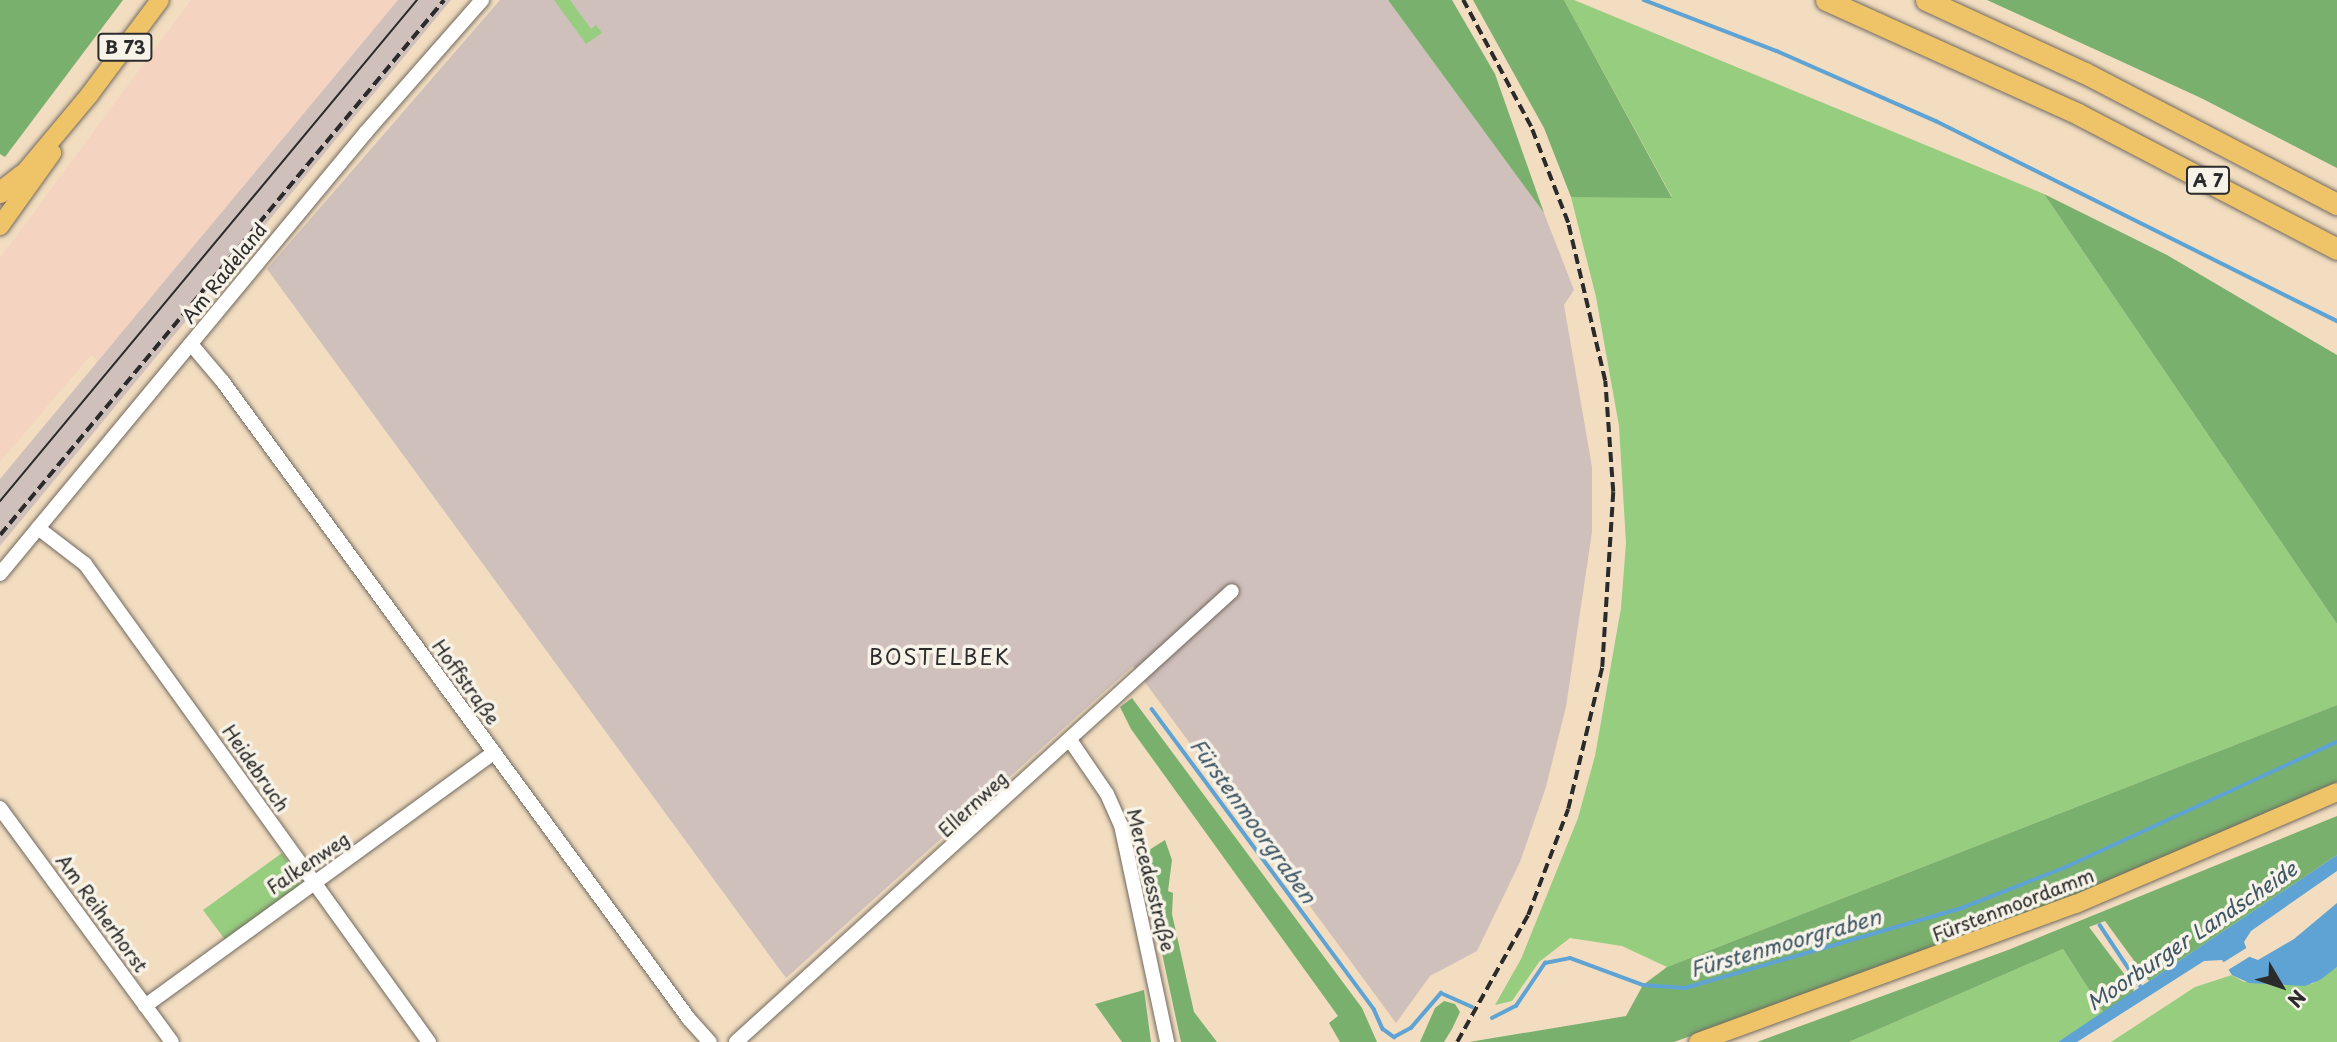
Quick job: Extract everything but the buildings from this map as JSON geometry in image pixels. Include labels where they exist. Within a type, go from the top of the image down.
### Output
[{"type":"highway","name":"A 7","points":[[1826,0],[2078,114],[2337,249]]},
{"type":"highway","name":"A 7","points":[[1926,0],[2085,73],[2337,204]]},
{"type":"highway","points":[[0,192],[22,175]]},
{"type":"main road","name":"B 73","points":[[0,226],[90,94],[160,0]]},
{"type":"main road","name":"B 73","points":[[0,201],[90,94]]},
{"type":"main road","name":"Fürstenmoordamm","points":[[1698,1042],[2076,904],[2337,792]]},
{"type":"street","name":"Am Radeland","points":[[0,575],[366,132],[482,0]]},
{"type":"street","name":"Hoffstraße","points":[[191,344],[223,382],[689,1019],[710,1042]]},
{"type":"street","name":"Heidebruch","points":[[38,528],[85,565],[429,1042]]},
{"type":"street","name":"Ellernweg","points":[[736,1042],[1232,591]]},
{"type":"street","name":"Mercedesstraße","points":[[1070,740],[1107,793],[1121,825],[1167,1042]]},
{"type":"street","name":"Falkenweg","points":[[145,1006],[493,753]]},
{"type":"street","name":"Am Reiherhorst","points":[[0,808],[172,1042]]},
{"type":"shaded area","points":[[191,0],[398,0],[98,361],[91,355],[0,462],[0,258]]},
{"type":"shaded area","points":[[398,0],[451,0],[0,546],[0,479]]},
{"type":"shaded area","points":[[500,0],[1388,0],[1544,213],[1574,290],[1564,305],[1592,467],[1592,532],[1566,707],[1546,787],[1520,862],[1477,951],[1430,976],[1396,1023],[1133,666],[786,978],[267,269]]},
{"type":"green space","points":[[0,0],[123,0],[5,157],[0,154]]},
{"type":"green space","points":[[554,0],[570,0],[591,29],[596,25],[602,33],[586,44]]},
{"type":"green space","points":[[1388,0],[1452,0],[1495,74],[1544,213]]},
{"type":"green space","points":[[1473,0],[1564,0],[1672,198],[1571,197],[1544,128]]},
{"type":"green space","points":[[1564,0],[1574,0],[2044,194],[2337,624],[2337,705],[1667,967],[1622,946],[1570,938],[1539,962],[1512,1001],[1495,1005],[1521,959],[1578,818],[1595,756],[1621,608],[1626,543],[1619,426],[1596,297],[1571,197],[1672,197]]},
{"type":"green space","points":[[1987,0],[2337,0],[2337,168],[2201,98]]},
{"type":"green space","points":[[2044,194],[2167,255],[2337,355],[2337,624]]},
{"type":"green space","points":[[1132,698],[1362,1008],[1377,1042],[1340,1042],[1329,1023],[1338,1016],[1131,729],[1120,707]]},
{"type":"green space","points":[[2337,705],[2337,782],[2053,905],[1674,1042],[1469,1042],[1626,1016],[1643,985],[1667,967]]},
{"type":"green space","points":[[2337,816],[2337,855],[2149,981],[2105,921],[2089,927],[2134,987],[2133,994],[2104,1013],[2063,949],[1849,1042],[1757,1042],[2008,950]]},
{"type":"green space","points":[[1165,840],[1172,860],[1168,891],[1173,893],[1172,914],[1194,1012],[1217,1042],[1181,1042],[1141,855]]},
{"type":"green space","points":[[282,853],[300,878],[299,888],[226,941],[203,910]]},
{"type":"green space","points":[[2063,949],[2104,1013],[2058,1042],[1849,1042]]},
{"type":"green space","points":[[2337,967],[2337,1042],[2111,1042],[2195,987],[2232,975],[2244,982],[2312,984]]},
{"type":"green space","points":[[1144,990],[1151,1042],[1122,1042],[1095,1004]]},
{"type":"green space","points":[[1444,1001],[1455,1004],[1460,1012],[1452,1029],[1444,1042],[1420,1042],[1435,1008]]},
{"type":"water","points":[[2337,855],[2337,871],[2251,931],[2244,942],[2250,957],[2258,960],[2294,939],[2337,903],[2337,967],[2320,980],[2305,986],[2249,983],[2232,975],[2222,960],[2204,961],[2077,1042],[2058,1042]]},
{"type":"pier","points":[[2248,947],[2253,955],[2225,972],[2220,964]]},
{"type":"waterway","points":[[1644,0],[1777,51],[1936,121],[2337,321]]},
{"type":"waterway","name":"Fürstenmoorgraben","points":[[1152,709],[1374,1009],[1383,1029],[1394,1037],[1411,1028],[1441,993],[1472,1007]]},
{"type":"waterway","name":"Fürstenmoorgraben","points":[[1492,1018],[1516,1006],[1545,963],[1570,958],[1643,985],[1685,988],[1962,908],[2066,867],[2337,742]]},
{"type":"waterway","name":"Moorburger Landscheide","points":[[2100,925],[2143,990]]},
{"type":"tram line","points":[[0,501],[417,0]]},
{"type":"railway","points":[[0,535],[444,0]]},
{"type":"railway","points":[[1457,1042],[1528,915],[1568,809],[1602,667],[1613,492],[1605,381],[1568,223],[1531,127],[1463,0]]},
{"type":"district","name":"BOSTELBEK","points":[[940,656]]}]
